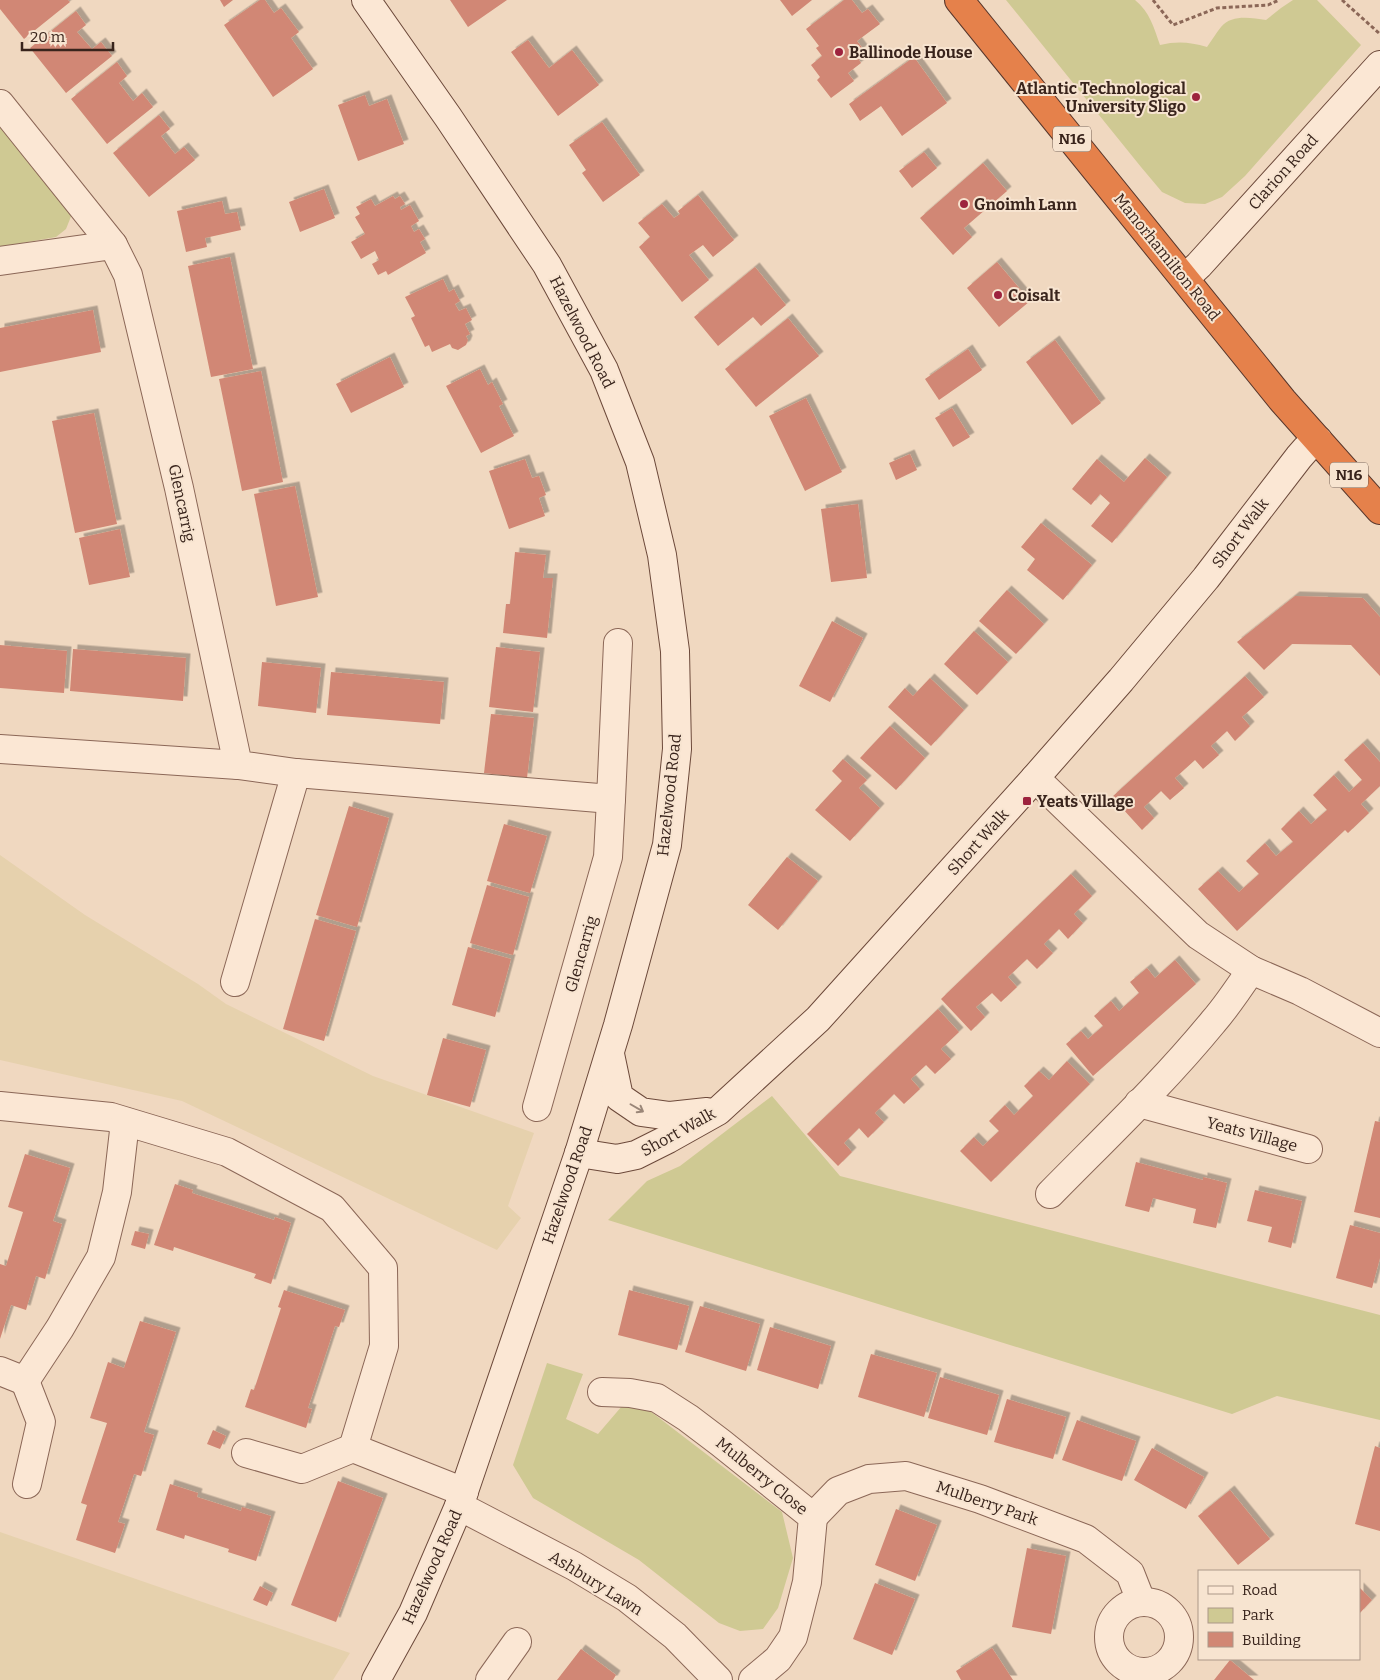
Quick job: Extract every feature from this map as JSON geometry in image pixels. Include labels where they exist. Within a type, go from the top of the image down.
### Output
[{"type":"highway","name":"Manorhamilton Road","points":[[959,0],[1283,401],[1380,510]]},
{"type":"street","name":"Hazelwood Road","points":[[366,0],[448,117],[547,265],[604,370],[640,462],[662,554],[675,651],[676,749],[667,845],[579,1153],[462,1499],[413,1613],[376,1680]]},
{"type":"street","name":"Clarion Road","points":[[1185,278],[1199,265],[1380,65]]},
{"type":"street","name":"Glencarrig","points":[[0,104],[113,245],[128,275],[179,488],[238,765]]},
{"type":"street","points":[[0,261],[113,245]]},
{"type":"street","name":"Short Walk","points":[[579,1153],[617,1159],[636,1155],[718,1111],[818,1019],[1035,778],[1206,578],[1299,457],[1318,440]]},
{"type":"street","name":"Glencarrig","points":[[537,1107],[608,857],[618,643]]},
{"type":"street","points":[[0,749],[238,765],[296,773],[611,799]]},
{"type":"street","points":[[236,982],[296,773]]},
{"type":"street","points":[[1035,778],[1198,935],[1251,970],[1300,990],[1380,1033]]},
{"type":"street","points":[[1050,1194],[1199,1040],[1224,1009],[1251,970]]},
{"type":"street","points":[[609,1053],[619,1097],[642,1112],[670,1116],[718,1111]]},
{"type":"street","name":"Yeats Village","points":[[1139,1103],[1308,1148]]},
{"type":"street","points":[[0,1106],[111,1117],[227,1152],[332,1208],[383,1268],[384,1346],[353,1448],[302,1469],[246,1453]]},
{"type":"street","points":[[25,1381],[60,1328],[101,1258],[117,1192],[125,1122]]},
{"type":"street","points":[[0,1371],[25,1381],[41,1422],[27,1484]]},
{"type":"street","name":"Mulberry Close","points":[[602,1392],[630,1393],[657,1398],[721,1443],[812,1517],[808,1582],[793,1637],[778,1659],[753,1680]]},
{"type":"street","name":"Ashbury Lawn","points":[[353,1448],[462,1499],[627,1598],[674,1636],[718,1680]]},
{"type":"street","name":"Mulberry Park","points":[[812,1517],[838,1491],[869,1479],[906,1476],[980,1499],[1086,1539],[1130,1572],[1141,1601]]},
{"type":"street","points":[[490,1680],[517,1642]]},
{"type":"path","points":[[1153,0],[1174,25],[1217,8],[1268,5],[1279,0]]},
{"type":"path","points":[[1342,0],[1380,34]]},
{"type":"shaded area","points":[[0,855],[85,915],[198,984],[226,1004],[373,1076],[534,1133],[508,1206],[521,1218],[497,1250],[182,1101],[0,1060]]},
{"type":"shaded area","points":[[0,1532],[350,1653],[333,1680],[0,1680]]},
{"type":"green space","name":"Atlantic Technological University Sligo","points":[[1006,0],[1135,0],[1148,15],[1160,45],[1184,43],[1207,47],[1221,27],[1231,20],[1254,18],[1266,20],[1293,0],[1317,0],[1361,45],[1245,176],[1222,197],[1205,204],[1185,203],[1162,192]]},
{"type":"green space","points":[[0,127],[72,214],[66,229],[56,237],[0,247]]},
{"type":"green space","points":[[772,1096],[840,1176],[1380,1315],[1380,1420],[1277,1396],[1232,1414],[608,1220],[647,1181],[680,1166]]},
{"type":"green space","points":[[547,1363],[583,1374],[566,1419],[598,1434],[622,1406],[650,1411],[782,1512],[793,1558],[778,1608],[763,1629],[740,1631],[719,1623],[639,1560],[533,1498],[513,1465]]},
{"type":"building","points":[[0,0],[68,0],[70,2],[24,39],[0,9]]},
{"type":"building","points":[[220,0],[233,0],[224,7]]},
{"type":"building","points":[[260,0],[265,0],[274,13],[281,8],[299,32],[291,38],[313,69],[273,97],[224,25]]},
{"type":"building","points":[[450,0],[507,0],[468,27]]},
{"type":"building","points":[[780,0],[812,0],[792,16]]},
{"type":"building","name":"Ballinode House","points":[[844,0],[852,0],[862,13],[868,9],[880,24],[857,41],[863,49],[856,55],[861,63],[848,73],[854,81],[831,98],[817,80],[820,77],[811,65],[822,56],[816,48],[819,46],[806,29]]},
{"type":"building","points":[[76,11],[86,25],[77,32],[92,49],[101,42],[112,56],[66,93],[30,48]]},
{"type":"building","points":[[528,40],[549,68],[572,50],[599,85],[558,116],[511,52]]},
{"type":"building","points":[[914,57],[947,103],[902,136],[881,106],[860,121],[849,104]]},
{"type":"building","points":[[117,62],[127,76],[119,83],[133,101],[142,93],[153,107],[107,144],[71,99]]},
{"type":"building","points":[[365,95],[369,106],[387,99],[404,144],[358,161],[338,105]]},
{"type":"building","points":[[159,115],[170,129],[161,136],[175,154],[184,147],[195,160],[149,197],[113,153]]},
{"type":"building","points":[[602,122],[640,175],[603,202],[582,173],[586,170],[569,145]]},
{"type":"building","points":[[924,152],[937,168],[912,188],[899,171]]},
{"type":"building","name":"Gnoimh Lann","points":[[983,163],[1007,191],[964,228],[972,237],[953,255],[920,218]]},
{"type":"building","points":[[324,189],[335,218],[300,232],[289,202]]},
{"type":"building","points":[[698,195],[734,240],[713,257],[703,245],[689,255],[709,280],[682,302],[639,247],[650,237],[638,223],[662,204],[674,218],[680,214],[678,211]]},
{"type":"building","points":[[393,196],[395,199],[400,196],[405,204],[400,207],[401,210],[410,205],[419,221],[411,226],[414,232],[419,229],[425,239],[420,242],[426,253],[388,275],[386,271],[378,275],[372,264],[379,260],[375,251],[361,259],[351,242],[365,234],[355,217],[360,214],[356,207],[371,199],[375,206]]},
{"type":"building","points":[[222,201],[225,214],[237,212],[241,230],[205,238],[207,247],[186,252],[177,211]]},
{"type":"building","points":[[230,257],[253,369],[211,377],[188,266]]},
{"type":"building","name":"Coisalt","points":[[997,262],[1030,301],[999,327],[967,288]]},
{"type":"building","points":[[755,267],[786,305],[761,326],[753,317],[718,346],[694,317]]},
{"type":"building","points":[[443,279],[449,292],[454,289],[460,301],[455,304],[459,311],[466,308],[472,320],[465,324],[470,334],[466,336],[468,340],[466,345],[458,350],[452,348],[450,344],[432,352],[429,345],[425,347],[411,318],[415,316],[405,297]]},
{"type":"building","points":[[93,310],[101,352],[0,372],[0,328]]},
{"type":"building","points":[[788,318],[819,356],[756,407],[725,369]]},
{"type":"building","points":[[1055,340],[1101,403],[1072,425],[1026,362]]},
{"type":"building","points":[[968,349],[982,370],[939,400],[925,379]]},
{"type":"building","points":[[390,357],[404,387],[351,413],[336,384]]},
{"type":"building","points":[[480,369],[488,385],[492,382],[503,404],[499,406],[514,436],[481,453],[446,386]]},
{"type":"building","points":[[261,371],[283,482],[242,491],[219,379]]},
{"type":"building","points":[[806,398],[842,472],[805,491],[769,416]]},
{"type":"building","points":[[952,408],[970,437],[953,447],[935,418]]},
{"type":"building","points":[[94,413],[117,524],[75,533],[52,421]]},
{"type":"building","points":[[910,454],[917,470],[896,480],[889,463]]},
{"type":"building","points":[[1145,458],[1167,477],[1112,543],[1091,526],[1110,503],[1100,494],[1091,505],[1072,489],[1097,459],[1124,482]]},
{"type":"building","points":[[525,459],[532,478],[539,476],[546,495],[539,498],[545,516],[509,529],[489,471]]},
{"type":"building","points":[[295,486],[318,597],[276,606],[254,494]]},
{"type":"building","points":[[858,504],[867,578],[831,582],[821,509]]},
{"type":"building","points":[[1041,523],[1092,565],[1063,600],[1027,570],[1035,559],[1021,547]]},
{"type":"building","points":[[120,529],[130,577],[89,585],[79,538]]},
{"type":"building","points":[[515,552],[546,555],[543,578],[553,578],[547,638],[503,633],[506,604],[510,604]]},
{"type":"building","points":[[1007,590],[1044,624],[1016,654],[979,621]]},
{"type":"building","points":[[1295,596],[1363,598],[1380,617],[1380,676],[1351,645],[1292,644],[1264,670],[1237,642]]},
{"type":"building","points":[[832,621],[863,638],[830,702],[799,686]]},
{"type":"building","points":[[974,631],[1008,662],[977,695],[944,664]]},
{"type":"building","points":[[0,645],[67,651],[64,693],[0,688]]},
{"type":"building","points":[[496,647],[540,652],[533,712],[489,707]]},
{"type":"building","points":[[73,649],[186,658],[183,701],[70,691]]},
{"type":"building","points":[[262,662],[321,668],[316,713],[258,706]]},
{"type":"building","points":[[331,672],[444,682],[440,724],[327,715]]},
{"type":"building","points":[[1245,676],[1264,697],[1242,717],[1250,726],[1235,741],[1227,731],[1211,746],[1219,755],[1203,769],[1195,760],[1175,778],[1184,788],[1170,800],[1161,791],[1144,807],[1154,818],[1142,830],[1112,797]]},
{"type":"building","points":[[930,678],[964,710],[931,746],[888,707],[905,688],[913,696]]},
{"type":"building","points":[[491,714],[534,718],[527,778],[484,773]]},
{"type":"building","points":[[890,726],[925,758],[896,790],[860,758]]},
{"type":"building","points":[[1363,743],[1380,762],[1380,786],[1361,804],[1369,813],[1348,833],[1345,830],[1237,931],[1198,889],[1218,871],[1239,892],[1259,874],[1246,861],[1265,843],[1276,856],[1293,842],[1281,829],[1299,811],[1311,824],[1327,810],[1313,795],[1334,775],[1349,792],[1362,780],[1344,760]]},
{"type":"building","points":[[843,759],[867,780],[859,788],[880,808],[850,841],[815,810],[842,781],[832,771]]},
{"type":"building","points":[[349,806],[389,818],[357,927],[316,915]]},
{"type":"building","points":[[504,824],[547,836],[530,893],[487,881]]},
{"type":"building","points":[[787,857],[818,881],[778,930],[748,905]]},
{"type":"building","points":[[1071,874],[1092,896],[1074,914],[1083,923],[1068,939],[1059,929],[1044,944],[1053,953],[1037,969],[1027,959],[1008,977],[1017,987],[1001,1002],[992,993],[976,1007],[985,1017],[971,1031],[941,999]]},
{"type":"building","points":[[487,885],[529,897],[513,955],[470,943]]},
{"type":"building","points":[[315,919],[356,931],[324,1041],[283,1029]]},
{"type":"building","points":[[468,947],[511,959],[495,1017],[452,1005]]},
{"type":"building","points":[[1175,960],[1196,984],[1093,1076],[1066,1044],[1081,1031],[1088,1039],[1103,1026],[1094,1016],[1111,1001],[1119,1011],[1139,993],[1130,982],[1147,968],[1155,978]]},
{"type":"building","points":[[938,1009],[959,1032],[941,1049],[951,1059],[935,1074],[926,1065],[911,1079],[920,1089],[904,1104],[894,1094],[875,1113],[884,1122],[868,1138],[859,1128],[844,1143],[852,1152],[838,1166],[807,1134]]},
{"type":"building","points":[[443,1038],[486,1050],[470,1107],[427,1095]]},
{"type":"building","points":[[1067,1061],[1090,1084],[991,1182],[960,1151],[974,1137],[983,1146],[999,1131],[989,1121],[1005,1105],[1014,1115],[1033,1096],[1024,1086],[1039,1071],[1049,1080]]},
{"type":"building","points":[[1375,1121],[1380,1122],[1380,1218],[1354,1212]]},
{"type":"building","points":[[25,1154],[70,1168],[53,1221],[62,1224],[45,1279],[36,1276],[26,1310],[11,1305],[0,1339],[0,1264],[6,1266],[23,1212],[8,1207]]},
{"type":"building","points":[[1136,1162],[1203,1180],[1203,1177],[1227,1183],[1216,1228],[1193,1223],[1196,1209],[1153,1198],[1149,1212],[1125,1206]]},
{"type":"building","points":[[175,1184],[193,1190],[192,1193],[274,1220],[275,1217],[291,1223],[271,1284],[254,1278],[256,1274],[174,1247],[173,1251],[154,1245]]},
{"type":"building","points":[[1255,1190],[1302,1201],[1291,1248],[1268,1242],[1272,1227],[1247,1221]]},
{"type":"building","points":[[1350,1225],[1380,1233],[1380,1258],[1372,1288],[1336,1278]]},
{"type":"building","points":[[135,1231],[149,1234],[145,1249],[131,1245]]},
{"type":"building","points":[[284,1290],[345,1310],[339,1327],[335,1326],[308,1408],[312,1409],[306,1428],[245,1407],[251,1389],[254,1390],[281,1308],[278,1307]]},
{"type":"building","points":[[629,1290],[689,1306],[677,1350],[618,1335]]},
{"type":"building","points":[[700,1306],[760,1324],[746,1371],[685,1352]]},
{"type":"building","points":[[140,1321],[176,1332],[144,1432],[154,1435],[141,1476],[134,1474],[118,1522],[125,1524],[115,1553],[76,1540],[87,1505],[81,1503],[107,1423],[90,1418],[108,1362],[124,1368]]},
{"type":"building","points":[[770,1327],[831,1346],[818,1389],[757,1370]]},
{"type":"building","points":[[871,1354],[937,1373],[924,1417],[858,1397]]},
{"type":"building","points":[[940,1377],[999,1395],[987,1435],[928,1418]]},
{"type":"building","points":[[1007,1399],[1066,1417],[1053,1459],[994,1442]]},
{"type":"building","points":[[1077,1420],[1136,1441],[1122,1481],[1062,1460]]},
{"type":"building","points":[[213,1430],[226,1436],[220,1449],[207,1444]]},
{"type":"building","points":[[1375,1446],[1380,1448],[1380,1531],[1355,1524]]},
{"type":"building","points":[[1152,1448],[1204,1477],[1186,1509],[1134,1480]]},
{"type":"building","points":[[338,1481],[383,1498],[336,1622],[291,1605]]},
{"type":"building","points":[[170,1484],[198,1493],[197,1497],[241,1511],[242,1507],[271,1516],[256,1561],[228,1552],[229,1549],[185,1535],[184,1539],[156,1530]]},
{"type":"building","points":[[1230,1490],[1270,1539],[1238,1565],[1198,1516]]},
{"type":"building","points":[[896,1509],[937,1525],[915,1581],[875,1565]]},
{"type":"building","points":[[1027,1548],[1066,1556],[1051,1634],[1012,1627]]},
{"type":"building","points":[[875,1583],[915,1599],[892,1655],[853,1639]]},
{"type":"building","points":[[260,1586],[273,1593],[267,1606],[253,1600]]},
{"type":"building","points":[[1360,1588],[1372,1600],[1360,1613]]},
{"type":"building","points":[[992,1648],[1013,1680],[961,1680],[956,1671]]},
{"type":"building","points":[[581,1649],[616,1675],[613,1680],[557,1680]]},
{"type":"building","points":[[1230,1660],[1254,1680],[1214,1680]]},
{"type":"place","name":"Ballinode House","points":[[839,52]]},
{"type":"place","name":"Atlantic Technological University Sligo","points":[[1196,97]]},
{"type":"place","name":"Gnoimh Lann","points":[[964,204]]},
{"type":"place","name":"Coisalt","points":[[998,295]]},
{"type":"place","name":"Yeats Village","points":[[1027,801]]}]
